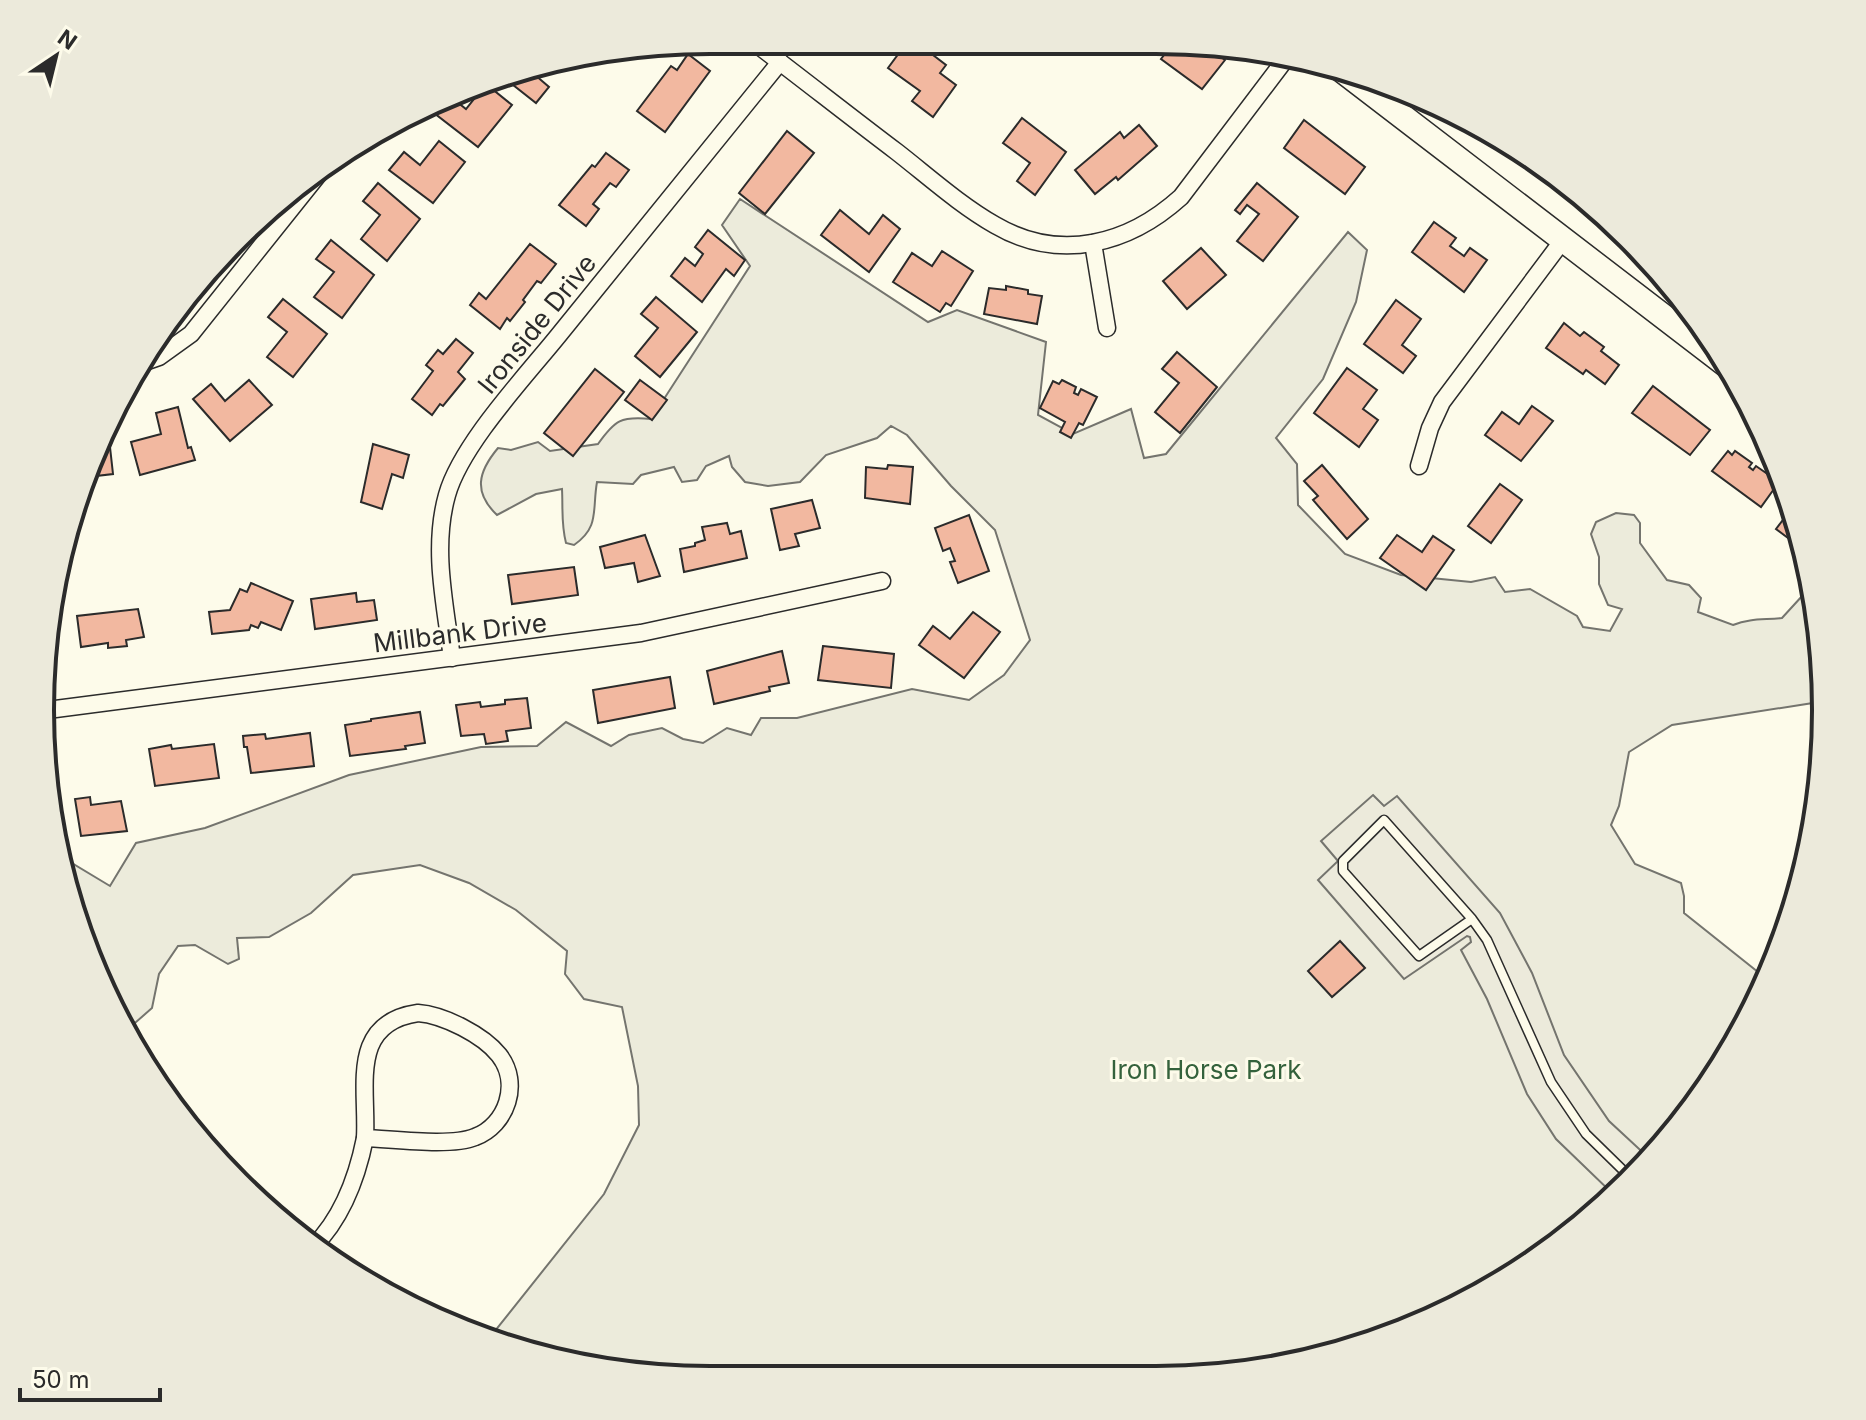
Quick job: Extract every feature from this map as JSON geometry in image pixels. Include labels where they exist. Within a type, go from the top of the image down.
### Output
[{"type":"main road","points":[[1366,89],[1700,345]]},
{"type":"street","points":[[769,54],[996,226],[1050,245],[1093,243],[1136,230],[1162,214],[1181,197],[1280,66]]},
{"type":"street","name":"Ironside Drive","points":[[452,658],[439,528],[456,471],[468,450],[520,383],[780,62]]},
{"type":"street","points":[[158,357],[191,334],[297,201]]},
{"type":"street","points":[[1419,466],[1430,428],[1442,402],[1563,240]]},
{"type":"street","points":[[1093,243],[1107,328]]},
{"type":"street","name":"Millbank Drive","points":[[54,709],[641,633],[882,581]]},
{"type":"street","points":[[321,1237],[336,1219],[351,1188],[365,1138],[364,1087],[370,1045],[387,1023],[405,1015],[433,1014],[475,1036],[498,1055],[510,1086],[508,1102],[498,1120],[486,1132],[457,1141],[365,1138]]},
{"type":"lane","points":[[1472,919],[1419,956],[1343,871],[1343,861],[1384,820],[1472,919],[1487,940],[1551,1082],[1586,1134],[1623,1170]]},
{"type":"green space","name":"Iron Horse Park","points":[[740,199],[928,322],[957,310],[1046,342],[1038,415],[1073,434],[1131,409],[1144,458],[1166,454],[1348,232],[1367,250],[1356,302],[1323,379],[1276,438],[1297,464],[1298,505],[1345,554],[1401,575],[1471,582],[1495,577],[1505,592],[1530,589],[1577,616],[1583,627],[1610,631],[1622,609],[1608,605],[1599,584],[1599,557],[1591,534],[1596,522],[1616,513],[1634,515],[1640,523],[1640,543],[1667,580],[1689,585],[1701,598],[1698,612],[1733,625],[1751,620],[1782,618],[1801,597],[1811,667],[1812,703],[1672,725],[1629,752],[1619,806],[1611,825],[1635,864],[1681,883],[1684,913],[1757,971],[1724,1038],[1676,1109],[1649,1143],[1589,1203],[1484,1278],[1407,1316],[1326,1344],[1242,1360],[1156,1366],[710,1366],[624,1360],[540,1344],[496,1330],[604,1194],[639,1125],[638,1086],[622,1007],[584,999],[565,974],[567,951],[516,910],[469,883],[420,865],[353,875],[311,913],[269,937],[237,938],[239,959],[228,964],[195,945],[178,946],[159,974],[152,1008],[134,1024],[104,961],[72,863],[110,886],[136,843],[205,828],[349,775],[481,747],[537,746],[566,722],[611,746],[629,735],[662,728],[683,739],[703,743],[727,728],[751,735],[761,718],[797,718],[912,689],[969,700],[1004,675],[1030,640],[995,530],[907,435],[891,426],[877,438],[826,455],[800,482],[768,486],[745,482],[732,467],[729,456],[706,466],[697,480],[682,482],[674,467],[641,475],[633,484],[597,482],[591,525],[574,545],[566,543],[564,536],[562,489],[536,494],[497,515],[489,507],[481,490],[481,482],[486,465],[498,448],[511,450],[538,442],[550,451],[598,444],[620,421],[651,419],[750,266],[722,225]]},
{"type":"shaded area","points":[[1373,795],[1384,806],[1397,796],[1500,913],[1532,973],[1564,1055],[1609,1121],[1641,1151],[1606,1187],[1556,1139],[1527,1094],[1487,999],[1461,950],[1471,942],[1470,937],[1467,936],[1404,979],[1318,880],[1338,861],[1321,841]]},
{"type":"building","points":[[689,54],[710,71],[665,132],[637,111],[671,66],[677,70]]},
{"type":"building","points":[[898,54],[932,54],[946,65],[940,73],[956,85],[933,117],[912,101],[920,91],[888,68]]},
{"type":"building","points":[[1165,54],[1199,55],[1225,60],[1202,89],[1161,59]]},
{"type":"building","points":[[537,77],[549,87],[536,103],[513,85]]},
{"type":"building","points":[[494,91],[512,105],[478,147],[436,115],[459,104],[466,109],[475,98]]},
{"type":"building","points":[[1022,118],[1066,152],[1035,195],[1017,181],[1030,163],[1003,143]]},
{"type":"building","points":[[1304,120],[1365,167],[1345,194],[1284,148]]},
{"type":"building","points":[[1139,125],[1157,146],[1118,180],[1116,177],[1095,194],[1075,170],[1120,132],[1124,138]]},
{"type":"building","points":[[787,131],[814,153],[765,214],[739,193]]},
{"type":"building","points":[[439,141],[465,162],[433,203],[389,170],[404,152],[420,165]]},
{"type":"building","points":[[606,153],[629,170],[616,187],[610,183],[593,204],[599,209],[586,226],[559,205]]},
{"type":"building","points":[[378,183],[420,219],[387,261],[361,239],[380,215],[363,201]]},
{"type":"building","points":[[1257,183],[1298,217],[1263,261],[1237,241],[1259,214],[1247,205],[1240,214],[1235,210]]},
{"type":"building","points":[[840,210],[869,234],[883,215],[900,229],[869,272],[821,235]]},
{"type":"building","points":[[1434,222],[1456,238],[1450,246],[1464,256],[1470,248],[1487,260],[1464,292],[1412,252]]},
{"type":"building","points":[[708,230],[745,260],[734,276],[726,269],[702,302],[671,276],[685,258],[695,266],[703,254],[695,247]]},
{"type":"building","points":[[331,240],[374,275],[342,318],[314,297],[334,272],[316,259]]},
{"type":"building","points":[[530,244],[556,264],[541,283],[537,281],[523,300],[525,302],[500,329],[470,305],[479,293],[486,299]]},
{"type":"building","points":[[1201,248],[1226,275],[1187,309],[1163,281]]},
{"type":"building","points":[[942,251],[973,271],[951,306],[946,303],[940,312],[893,282],[912,253],[932,266]]},
{"type":"building","points":[[1006,286],[1042,296],[1037,324],[984,314],[989,288],[1006,290]]},
{"type":"building","points":[[656,297],[697,332],[660,377],[635,356],[658,328],[641,314]]},
{"type":"building","points":[[283,299],[327,334],[293,377],[267,357],[287,332],[268,317]]},
{"type":"building","points":[[1396,300],[1421,319],[1402,345],[1416,356],[1403,373],[1364,344]]},
{"type":"building","points":[[1564,323],[1580,336],[1584,332],[1604,347],[1601,351],[1619,365],[1605,384],[1586,370],[1583,374],[1546,348]]},
{"type":"building","points":[[456,339],[473,353],[458,372],[465,379],[432,415],[412,399],[433,371],[426,365],[438,350],[443,354]]},
{"type":"building","points":[[1177,352],[1217,387],[1180,433],[1155,412],[1179,383],[1162,369]]},
{"type":"building","points":[[1347,368],[1377,390],[1363,409],[1378,420],[1359,447],[1314,413]]},
{"type":"building","points":[[595,369],[624,392],[573,456],[544,433]]},
{"type":"building","points":[[249,380],[272,405],[230,441],[193,399],[211,384],[225,401]]},
{"type":"building","points":[[640,380],[667,400],[652,420],[625,400]]},
{"type":"building","points":[[1062,380],[1076,387],[1074,393],[1078,395],[1081,389],[1097,397],[1083,425],[1079,423],[1071,438],[1060,432],[1065,422],[1040,408],[1053,381],[1059,384]]},
{"type":"building","points":[[1653,386],[1710,430],[1690,455],[1632,413]]},
{"type":"building","points":[[1532,406],[1553,421],[1521,461],[1485,435],[1502,412],[1519,424]]},
{"type":"building","points":[[178,407],[188,448],[191,447],[195,460],[140,475],[131,442],[161,434],[156,413]]},
{"type":"building","points":[[373,444],[409,455],[403,478],[392,474],[382,509],[361,502]]},
{"type":"building","points":[[110,446],[113,474],[98,476]]},
{"type":"building","points":[[1728,451],[1732,455],[1735,451],[1752,463],[1749,467],[1753,470],[1756,466],[1768,474],[1773,490],[1761,507],[1712,471]]},
{"type":"building","points":[[888,465],[913,467],[910,504],[865,498],[866,467],[887,469]]},
{"type":"building","points":[[1322,465],[1368,519],[1347,539],[1313,500],[1318,496],[1304,481]]},
{"type":"building","points":[[1500,484],[1522,500],[1491,543],[1468,526]]},
{"type":"building","points":[[812,500],[820,528],[795,534],[799,546],[780,550],[771,509]]},
{"type":"building","points":[[969,515],[989,571],[958,583],[950,562],[955,561],[950,548],[943,551],[935,528]]},
{"type":"building","points":[[1783,519],[1790,539],[1776,529]]},
{"type":"building","points":[[727,523],[730,534],[741,531],[747,558],[684,572],[680,549],[705,540],[702,527]]},
{"type":"building","points":[[645,535],[660,576],[638,582],[634,563],[605,568],[600,547]]},
{"type":"building","points":[[1397,535],[1422,552],[1433,536],[1454,550],[1426,590],[1380,558]]},
{"type":"building","points":[[574,567],[578,595],[512,604],[508,575]]},
{"type":"building","points":[[251,583],[293,601],[281,630],[261,622],[258,628],[251,625],[249,630],[212,634],[209,612],[230,610],[240,589],[247,592]]},
{"type":"building","points":[[356,593],[357,602],[374,600],[377,620],[315,629],[311,599]]},
{"type":"building","points":[[138,609],[144,637],[126,640],[127,646],[108,648],[108,643],[81,647],[77,616]]},
{"type":"building","points":[[973,612],[1000,632],[964,678],[919,645],[933,626],[950,639]]},
{"type":"building","points":[[823,646],[894,654],[891,688],[818,680]]},
{"type":"building","points":[[782,651],[789,683],[769,687],[770,691],[714,704],[707,671]]},
{"type":"building","points":[[670,677],[675,708],[598,723],[593,690]]},
{"type":"building","points":[[527,698],[531,728],[506,731],[508,741],[486,744],[484,734],[461,736],[456,705],[480,702],[481,707]]},
{"type":"building","points":[[420,712],[425,743],[405,746],[406,749],[350,756],[345,725]]},
{"type":"building","points":[[310,733],[314,766],[251,773],[243,736],[265,734],[266,739]]},
{"type":"building","points":[[214,744],[219,778],[155,786],[149,749]]},
{"type":"building","points":[[90,797],[91,805],[121,801],[127,831],[81,836],[75,799]]},
{"type":"building","points":[[1340,941],[1365,968],[1332,997],[1308,971]]}]
